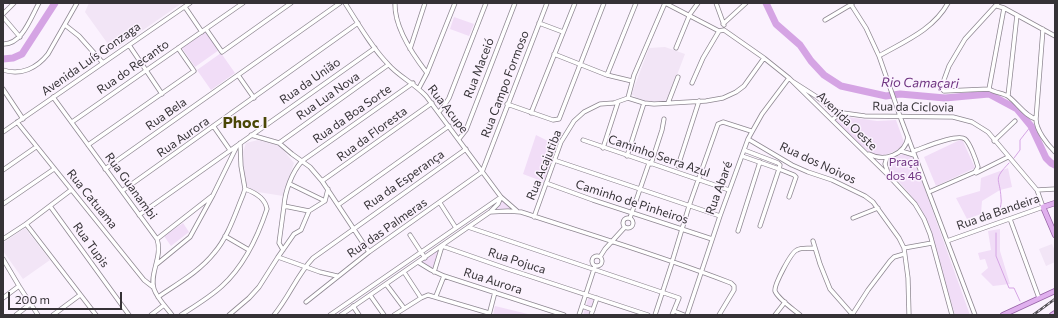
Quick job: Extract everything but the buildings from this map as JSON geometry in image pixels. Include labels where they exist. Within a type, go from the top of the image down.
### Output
[{"type":"main road","name":"Rua da Bandeira","points":[[1043,207],[1055,203]]},
{"type":"main road","points":[[1043,207],[1055,235]]},
{"type":"main road","points":[[1006,314],[1055,291]]},
{"type":"street","points":[[14,3],[3,16],[20,37]]},
{"type":"street","points":[[3,44],[10,44],[20,37],[39,3]]},
{"type":"street","points":[[3,70],[10,72],[23,71],[38,64],[48,54],[77,3]]},
{"type":"street","name":"Avenida Luís Gonzaga","points":[[3,131],[23,119],[190,3]]},
{"type":"street","name":"Rua do Recanto","points":[[72,122],[243,3]]},
{"type":"street","points":[[206,29],[222,52],[291,3]]},
{"type":"street","name":"Rua Bela","points":[[105,169],[340,3]]},
{"type":"street","name":"Rua Acupe","points":[[345,3],[388,65],[419,88],[439,112],[501,197],[518,211]]},
{"type":"street","points":[[395,3],[404,38],[410,50],[427,73]]},
{"type":"street","points":[[410,50],[425,3]]},
{"type":"street","points":[[419,88],[427,73],[455,3]]},
{"type":"street","points":[[439,112],[449,98],[486,3]]},
{"type":"street","name":"Rua Maceió","points":[[458,139],[466,130],[515,3]]},
{"type":"street","name":"Rua Campo Formoso","points":[[482,172],[547,3]]},
{"type":"street","points":[[531,112],[575,3]]},
{"type":"street","points":[[508,104],[553,120],[559,119],[604,3]]},
{"type":"street","points":[[606,74],[636,3]]},
{"type":"street","points":[[716,3],[724,24],[724,30],[719,31],[665,3],[632,81],[628,98],[644,103],[668,103],[723,98],[739,90],[764,58]]},
{"type":"street","points":[[676,48],[689,16],[698,3]]},
{"type":"street","points":[[724,24],[746,3]]},
{"type":"street","points":[[825,20],[851,3],[866,28],[890,84],[900,116],[974,315]]},
{"type":"street","points":[[879,56],[922,31],[942,14],[948,3]]},
{"type":"street","points":[[1036,118],[1028,115],[1008,96],[989,89],[944,91],[941,88],[949,66],[965,39],[982,19],[997,5],[1055,36]]},
{"type":"street","points":[[185,7],[202,32]]},
{"type":"street","points":[[989,89],[1004,8]]},
{"type":"street","points":[[1008,96],[1017,15]]},
{"type":"street","name":"Rua Aurora","points":[[122,191],[214,127],[358,23]]},
{"type":"street","points":[[539,23],[563,32]]},
{"type":"street","points":[[65,25],[79,36],[103,63]]},
{"type":"street","points":[[1044,29],[1036,118],[1038,127],[1055,152]]},
{"type":"street","name":"Avenida Oeste","points":[[724,30],[764,58],[792,81],[910,198],[924,219],[952,315]]},
{"type":"street","points":[[692,83],[703,58],[719,31]]},
{"type":"street","points":[[129,45],[162,94]]},
{"type":"street","points":[[88,145],[194,71],[178,48]]},
{"type":"street","name":"Rua da União","points":[[139,215],[375,48]]},
{"type":"street","points":[[554,54],[606,74],[632,81]]},
{"type":"street","name":"Rua Lua Nova","points":[[279,143],[388,65]]},
{"type":"street","points":[[238,75],[254,98]]},
{"type":"street","points":[[668,103],[678,77]]},
{"type":"street","name":"Rua Abaré","points":[[686,315],[751,131],[769,103],[788,78]]},
{"type":"street","name":"Rua da Ciclovia","points":[[792,81],[840,113],[865,116],[948,117],[968,120],[983,128],[994,140],[1036,190],[1043,207]]},
{"type":"street","name":"Rua da Boa Sorte","points":[[302,161],[413,83]]},
{"type":"street","points":[[3,89],[23,119]]},
{"type":"street","name":"Rua Guanambi","points":[[53,97],[157,239]]},
{"type":"street","name":"Rua Acajutiba","points":[[534,216],[564,137],[577,118],[598,104],[618,102],[628,98]]},
{"type":"street","points":[[678,166],[699,101]]},
{"type":"street","points":[[603,148],[618,102]]},
{"type":"street","name":"Rua da Floresta","points":[[322,181],[432,103]]},
{"type":"street","points":[[627,156],[644,103]]},
{"type":"street","points":[[832,120],[840,113]]},
{"type":"street","points":[[594,268],[599,266],[601,263],[602,260],[600,257],[605,249],[625,227],[629,228],[633,224],[633,220],[630,218],[631,213],[662,130],[664,119]]},
{"type":"street","points":[[994,140],[1015,121]]},
{"type":"street","name":"Rua Catuama","points":[[17,122],[144,280],[153,287]]},
{"type":"street","points":[[655,315],[663,293],[681,230],[718,124],[723,122],[751,131]]},
{"type":"street","name":"Rua da Esperança","points":[[338,205],[449,126]]},
{"type":"street","points":[[214,127],[230,150]]},
{"type":"street","points":[[251,135],[279,143],[310,167],[328,189],[370,252]]},
{"type":"street","points":[[864,152],[876,157],[887,157],[901,151],[906,146],[908,137]]},
{"type":"street","points":[[914,151],[953,138],[961,137],[966,140],[977,162],[978,167],[975,172],[929,192]]},
{"type":"street","name":"Rua dos Noivos","points":[[748,139],[792,165],[832,180],[866,196],[878,208],[899,238],[904,248]]},
{"type":"street","name":"Caminho Serra Azul","points":[[584,140],[603,148],[729,190]]},
{"type":"street","points":[[158,297],[208,260],[218,248],[225,236],[241,200],[244,189],[238,144]]},
{"type":"street","points":[[156,265],[190,237],[238,144]]},
{"type":"street","points":[[3,170],[36,147]]},
{"type":"street","name":"Rua da Esperança","points":[[274,315],[286,299],[305,266],[321,251],[466,149]]},
{"type":"street","points":[[744,150],[780,165],[760,226]]},
{"type":"street","points":[[901,151],[915,156]]},
{"type":"street","points":[[742,156],[794,175],[796,177],[789,197]]},
{"type":"street","points":[[887,157],[885,167],[889,176]]},
{"type":"street","points":[[976,173],[1008,157]]},
{"type":"street","points":[[554,160],[720,216]]},
{"type":"street","points":[[283,250],[279,243],[284,197],[296,168],[302,161]]},
{"type":"street","points":[[738,231],[760,162]]},
{"type":"street","points":[[3,204],[54,169]]},
{"type":"street","name":"Rua das Palmeras","points":[[306,302],[337,276],[482,172]]},
{"type":"street","name":"Caminho de Pinheiros","points":[[546,183],[681,230],[712,239]]},
{"type":"street","points":[[290,184],[325,201]]},
{"type":"street","points":[[182,315],[223,285],[236,271],[249,250],[267,209],[266,204],[261,197],[244,189]]},
{"type":"street","points":[[229,315],[249,298],[259,287],[277,257],[294,234],[301,230],[309,212],[325,201],[328,189]]},
{"type":"street","points":[[1036,190],[1055,189]]},
{"type":"street","points":[[3,239],[26,224],[71,190]]},
{"type":"street","points":[[172,315],[158,297],[153,287],[159,251],[157,239],[213,195]]},
{"type":"street","points":[[341,315],[490,212],[498,204],[501,197]]},
{"type":"street","points":[[330,315],[501,197]]},
{"type":"street","points":[[440,203],[456,228]]},
{"type":"street","name":"Rua Tupis","points":[[50,206],[129,315]]},
{"type":"street","points":[[284,206],[309,212]]},
{"type":"street","name":"Rua da Bandeira","points":[[947,241],[1043,207]]},
{"type":"street","points":[[853,218],[878,208]]},
{"type":"street","name":"Rua Acajutiba","points":[[490,212],[518,211],[613,241],[731,283],[734,286],[734,290],[719,315]]},
{"type":"street","points":[[625,227],[623,224],[624,220],[630,218]]},
{"type":"street","points":[[1010,219],[1040,298]]},
{"type":"street","points":[[26,224],[96,315]]},
{"type":"street","points":[[468,227],[594,268],[679,298],[673,313],[686,315]]},
{"type":"street","points":[[410,235],[425,258]]},
{"type":"street","points":[[225,236],[249,250]]},
{"type":"street","points":[[813,241],[830,289],[852,315],[868,290],[890,261],[894,257],[904,254]]},
{"type":"street","points":[[909,315],[908,278],[904,248],[932,243]]},
{"type":"street","points":[[434,272],[442,246]]},
{"type":"street","name":"Rua Pojuca","points":[[442,246],[648,315]]},
{"type":"street","points":[[800,315],[777,294],[775,287],[788,261],[796,250],[816,248]]},
{"type":"street","points":[[578,315],[594,268],[592,258],[595,256],[600,257]]},
{"type":"street","points":[[277,257],[337,276]]},
{"type":"street","points":[[3,259],[4,265],[38,315]]},
{"type":"street","name":"Rua Aurora","points":[[418,262],[434,272],[444,276],[564,315]]},
{"type":"street","points":[[404,272],[420,298]]},
{"type":"street","points":[[436,296],[444,276]]},
{"type":"street","points":[[386,284],[404,308]]},
{"type":"street","points":[[3,298],[19,286]]},
{"type":"street","points":[[369,296],[372,286]]},
{"type":"street","points":[[394,315],[420,298],[428,295],[436,296],[489,314],[495,292]]},
{"type":"street","points":[[53,315],[80,295]]},
{"type":"street","points":[[369,296],[384,315]]},
{"type":"street","points":[[591,315],[597,298]]},
{"type":"street","points":[[775,315],[785,302]]},
{"type":"street","points":[[16,315],[30,304]]},
{"type":"street","points":[[151,315],[164,305]]},
{"type":"street","points":[[354,306],[359,315]]},
{"type":"street","points":[[582,306],[593,310]]},
{"type":"shaded area","points":[[89,3],[182,3],[113,51],[85,12]]},
{"type":"shaded area","points":[[665,47],[685,54],[667,101],[644,102],[634,98],[635,96],[632,95],[632,93],[649,48]]},
{"type":"shaded area","points":[[258,140],[280,146],[294,163],[283,196],[258,192],[248,187],[244,179],[241,158],[246,143]]},
{"type":"shaded area","points":[[25,228],[50,260],[23,279],[3,251],[3,243]]},
{"type":"shaded area","points":[[1052,244],[1055,251],[1055,262],[1046,266],[1039,249]]},
{"type":"green space","points":[[454,17],[474,24],[469,36],[450,29]]},
{"type":"green space","points":[[206,31],[219,50],[195,67],[182,48]]},
{"type":"green space","points":[[221,53],[235,73],[211,90],[197,70]]},
{"type":"green space","points":[[840,116],[877,121],[896,120],[904,142],[903,146],[893,152],[883,155],[877,155],[870,152],[863,148],[835,121]]},
{"type":"green space","points":[[536,135],[558,146],[544,182],[523,174]]},
{"type":"green space","points":[[962,139],[975,168],[936,186],[924,157]]},
{"type":"green space","name":"Praça dos 46","points":[[906,153],[911,155],[914,159],[970,315],[955,315],[927,221],[918,204],[889,170],[889,162],[893,158]]},
{"type":"green space","points":[[1008,168],[1012,187],[1000,190],[982,201],[981,214],[967,219],[956,198],[980,191],[981,178]]},
{"type":"green space","points":[[502,199],[515,210],[491,211]]},
{"type":"green space","points":[[183,223],[189,232],[171,246],[164,236]]},
{"type":"green space","points":[[1000,229],[1000,251],[1010,284],[993,286],[981,274],[988,268],[985,259],[980,260],[978,253],[991,250],[988,231]]},
{"type":"green space","points":[[442,246],[435,271],[419,262]]},
{"type":"green space","points":[[589,296],[595,298],[590,315],[583,315]]},
{"type":"green space","points":[[495,306],[532,315],[493,315]]},
{"type":"waterway","name":"Rio Camaçari","points":[[3,59],[13,58],[22,54],[55,3]]},
{"type":"waterway","name":"Rio Camaçari","points":[[766,3],[776,24],[800,45],[811,61],[824,75],[841,86],[886,96],[900,94],[945,98],[989,94],[1017,109],[1031,126],[1046,158],[1055,165]]},
{"type":"waterway","points":[[1014,158],[1020,150],[1020,140],[1031,126]]},
{"type":"waterway","points":[[1000,211],[1001,200],[998,179],[1000,173],[1009,163]]},
{"type":"waterway","points":[[996,233],[996,256],[1009,288],[1014,288],[1020,301]]},
{"type":"railway","points":[[1033,315],[1055,299]]},
{"type":"district","name":"Phoc I","points":[[245,123]]}]
